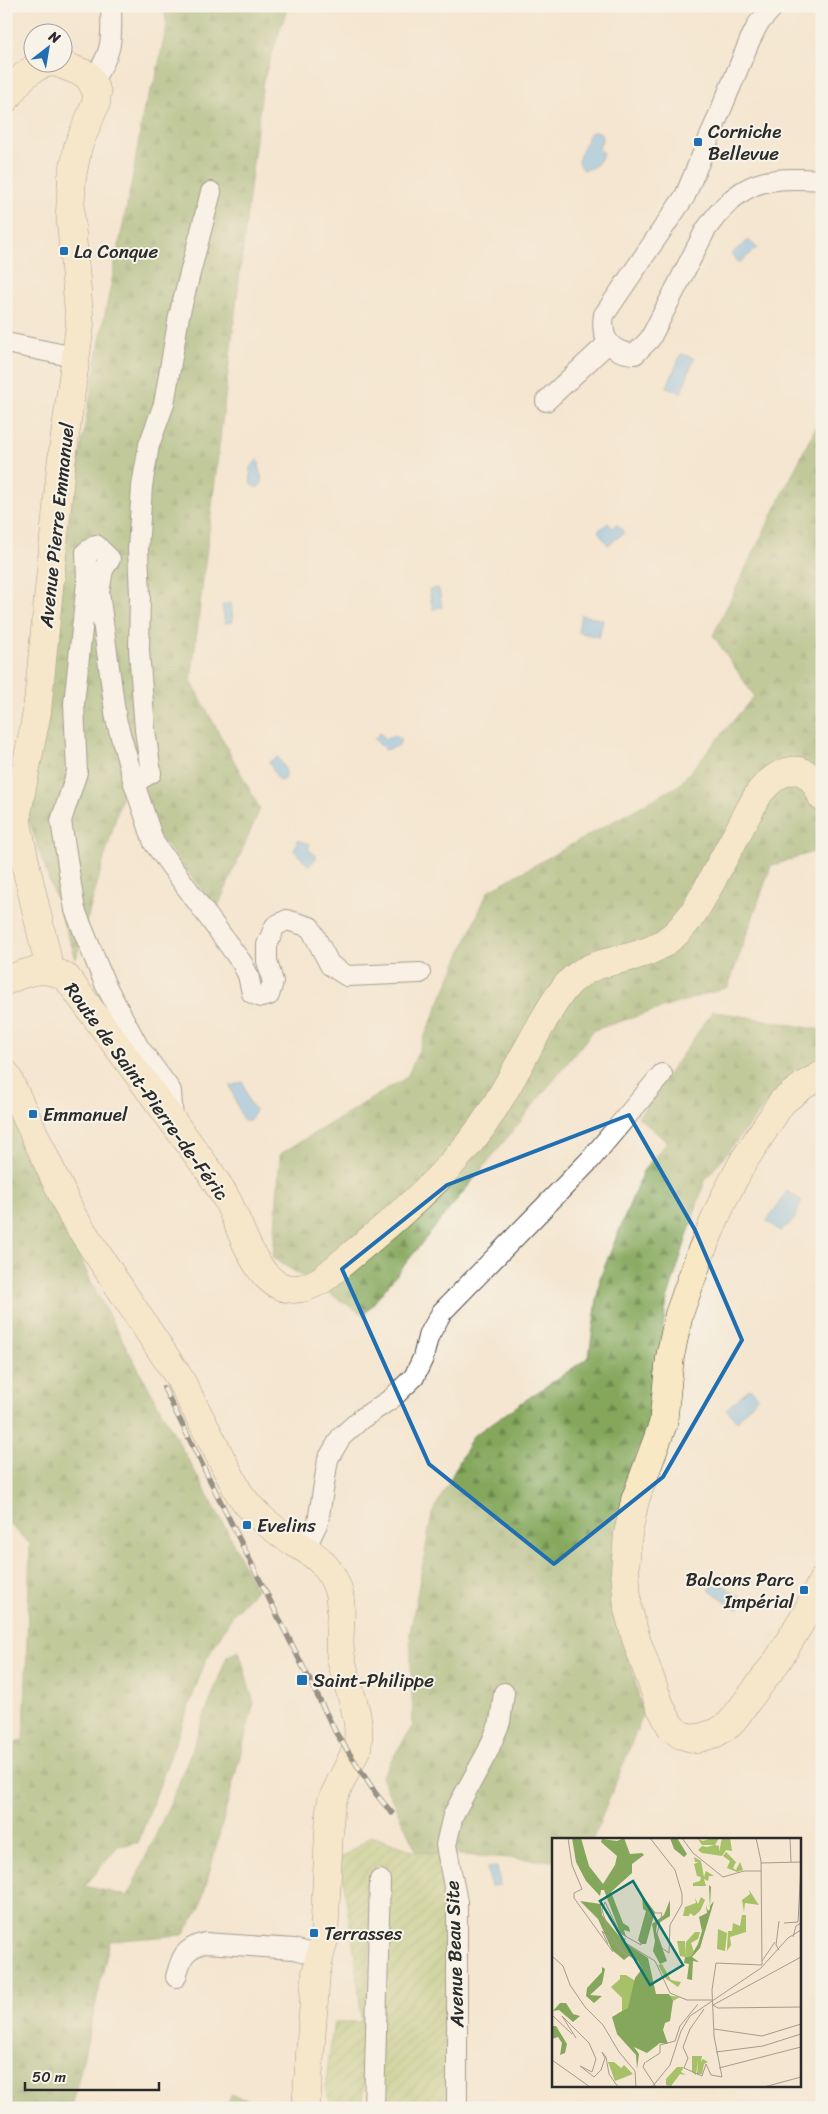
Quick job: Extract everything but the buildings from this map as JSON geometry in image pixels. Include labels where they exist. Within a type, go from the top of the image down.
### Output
[{"type":"street","points":[[72,68],[81,71],[92,80],[104,66],[112,31],[111,6]]},
{"type":"street","points":[[774,6],[758,24],[750,40],[685,196],[604,315],[603,334],[608,343],[625,353],[635,354],[650,339],[705,230],[731,198],[749,186],[772,180],[822,180]]},
{"type":"street","points":[[6,99],[25,74],[29,72]]},
{"type":"street","name":"Avenue Pierre Emmanuel","points":[[50,970],[27,871],[17,823],[17,813],[37,712],[60,466],[80,325],[71,203],[78,146],[96,103],[97,93],[92,80]]},
{"type":"street","points":[[134,783],[152,774],[144,730],[139,650],[140,596],[138,550],[142,486],[149,445],[164,404],[179,316],[211,192]]},
{"type":"street","points":[[6,343],[75,357]]},
{"type":"street","points":[[546,401],[608,343]]},
{"type":"street","points":[[173,1124],[171,1090],[138,1046],[105,984],[75,910],[61,820],[77,772],[74,704],[87,582],[86,552],[96,545],[110,559],[103,570],[99,592],[116,719],[134,783],[154,843],[242,963],[248,976],[252,993],[261,997],[269,995],[273,982],[267,961],[267,945],[275,926],[287,920],[310,927],[330,965],[347,976],[420,972]]},
{"type":"street","name":"Route de Saint-Pierre-de-Féric","points":[[6,981],[28,972],[50,970],[67,978],[78,990],[118,1050],[210,1172],[226,1198],[257,1267],[280,1287],[311,1287],[324,1279],[416,1201],[465,1149],[496,1104],[556,998],[579,974],[592,966],[655,949],[684,926],[698,906],[759,793],[767,783],[775,776],[786,771],[796,770],[806,773],[813,780],[822,797]]},
{"type":"street","points":[[6,1074],[73,1217],[180,1380],[239,1493],[248,1507],[262,1520],[322,1562],[331,1574],[338,1591],[338,1631],[343,1672],[360,1726],[357,1748],[332,1800],[330,1810],[324,1938],[316,1973],[306,2108]]},
{"type":"street","points":[[305,1550],[318,1522],[328,1459],[342,1438],[361,1419],[391,1399],[414,1377],[423,1358],[428,1337],[442,1312],[590,1160],[662,1074]]},
{"type":"street","points":[[822,1075],[804,1085],[782,1102],[752,1146],[724,1198],[701,1252],[679,1314],[670,1357],[663,1424],[635,1500],[628,1534],[624,1570],[628,1609],[636,1639],[661,1708],[671,1728],[681,1735],[696,1739],[716,1733],[730,1724],[778,1660],[808,1610],[822,1581]]},
{"type":"street","name":"Avenue Beau Site","points":[[457,2108],[457,1902],[446,1845],[453,1815],[488,1751],[500,1722],[504,1693]]},
{"type":"street","points":[[374,2108],[380,1880]]},
{"type":"street","points":[[176,1977],[180,1962],[186,1953],[193,1946],[205,1943],[294,1949],[320,1956]]},
{"type":"highlighted area","points":[[629,1115],[695,1230],[742,1340],[663,1477],[554,1564],[429,1464],[342,1269],[447,1185]]},
{"type":"green space","points":[[163,6],[288,6],[263,81],[191,681],[260,809],[217,909],[123,792],[76,959],[25,810],[50,629],[100,339],[133,175],[144,107],[156,77],[167,24]]},
{"type":"green space","points":[[822,414],[822,849],[771,866],[728,987],[594,1030],[364,1315],[273,1258],[280,1154],[407,1077],[488,891],[679,785],[754,696],[713,635]]},
{"type":"green space","points":[[713,1011],[822,1030],[822,1071],[794,1070],[705,1180],[667,1300],[649,1429],[633,1461],[612,1580],[643,1715],[593,1838],[552,1838],[552,1861],[417,1852],[381,1777],[413,1725],[410,1633],[432,1514],[473,1436],[589,1357],[600,1278],[643,1171],[667,1142],[638,1117]]},
{"type":"green space","points":[[6,1097],[95,1290],[222,1521],[256,1590],[234,1613],[206,1660],[138,1843],[118,1846],[85,1886],[128,1896],[177,1788],[227,1656],[239,1651],[254,1703],[200,1908],[183,1935],[110,1941],[72,2108],[6,2108],[6,1745],[24,1739],[30,1544],[6,1521]]},
{"type":"green space","points":[[371,1836],[417,1852],[444,1854],[447,1871],[450,2108],[377,2108],[387,1866],[376,1865],[372,1901],[363,2108],[333,2108],[325,2088],[334,2022],[361,2022],[357,1970],[340,1859]]},
{"type":"green space","points":[[232,2095],[248,2100],[247,2108],[225,2108]]},
{"type":"water","points":[[596,131],[601,133],[602,140],[598,149],[603,153],[602,157],[596,165],[583,170],[578,161],[589,134]]},
{"type":"water","points":[[749,240],[757,248],[739,263],[731,254]]},
{"type":"water","points":[[681,354],[694,358],[681,393],[667,387]]},
{"type":"water","points":[[258,459],[262,482],[258,488],[251,485],[250,468]]},
{"type":"water","points":[[608,523],[612,528],[617,524],[624,533],[608,545],[598,531]]},
{"type":"water","points":[[439,589],[442,607],[433,609],[429,590]]},
{"type":"water","points":[[231,603],[233,622],[225,623],[222,605]]},
{"type":"water","points":[[581,615],[603,620],[599,637],[578,632]]},
{"type":"water","points":[[380,733],[385,739],[395,736],[401,740],[398,746],[385,750],[374,739]]},
{"type":"water","points":[[278,757],[286,771],[284,779],[279,781],[269,762]]},
{"type":"water","points":[[298,840],[310,844],[308,849],[317,857],[309,866],[294,851]]},
{"type":"water","points":[[243,1082],[249,1102],[255,1109],[251,1120],[243,1120],[230,1086]]},
{"type":"water","points":[[787,1191],[802,1201],[794,1220],[780,1231],[767,1221]]},
{"type":"water","points":[[750,1388],[758,1396],[737,1421],[726,1409]]},
{"type":"water","points":[[715,1580],[744,1599],[738,1609],[709,1590]]},
{"type":"water","points":[[497,1867],[500,1885],[491,1886],[487,1868]]},
{"type":"railway","points":[[164,1388],[336,1733],[376,1794],[392,1813]]},
{"type":"place","name":"Corniche Bellevue","points":[[698,142]]},
{"type":"place","name":"La Conque","points":[[64,251]]},
{"type":"place","name":"Emmanuel","points":[[33,1114]]},
{"type":"place","name":"Evelins","points":[[247,1525]]},
{"type":"place","name":"Balcons Parc Impérial","points":[[804,1590]]},
{"type":"place","name":"Saint-Philippe","points":[[302,1680]]},
{"type":"place","name":"Terrasses","points":[[314,1933]]}]
